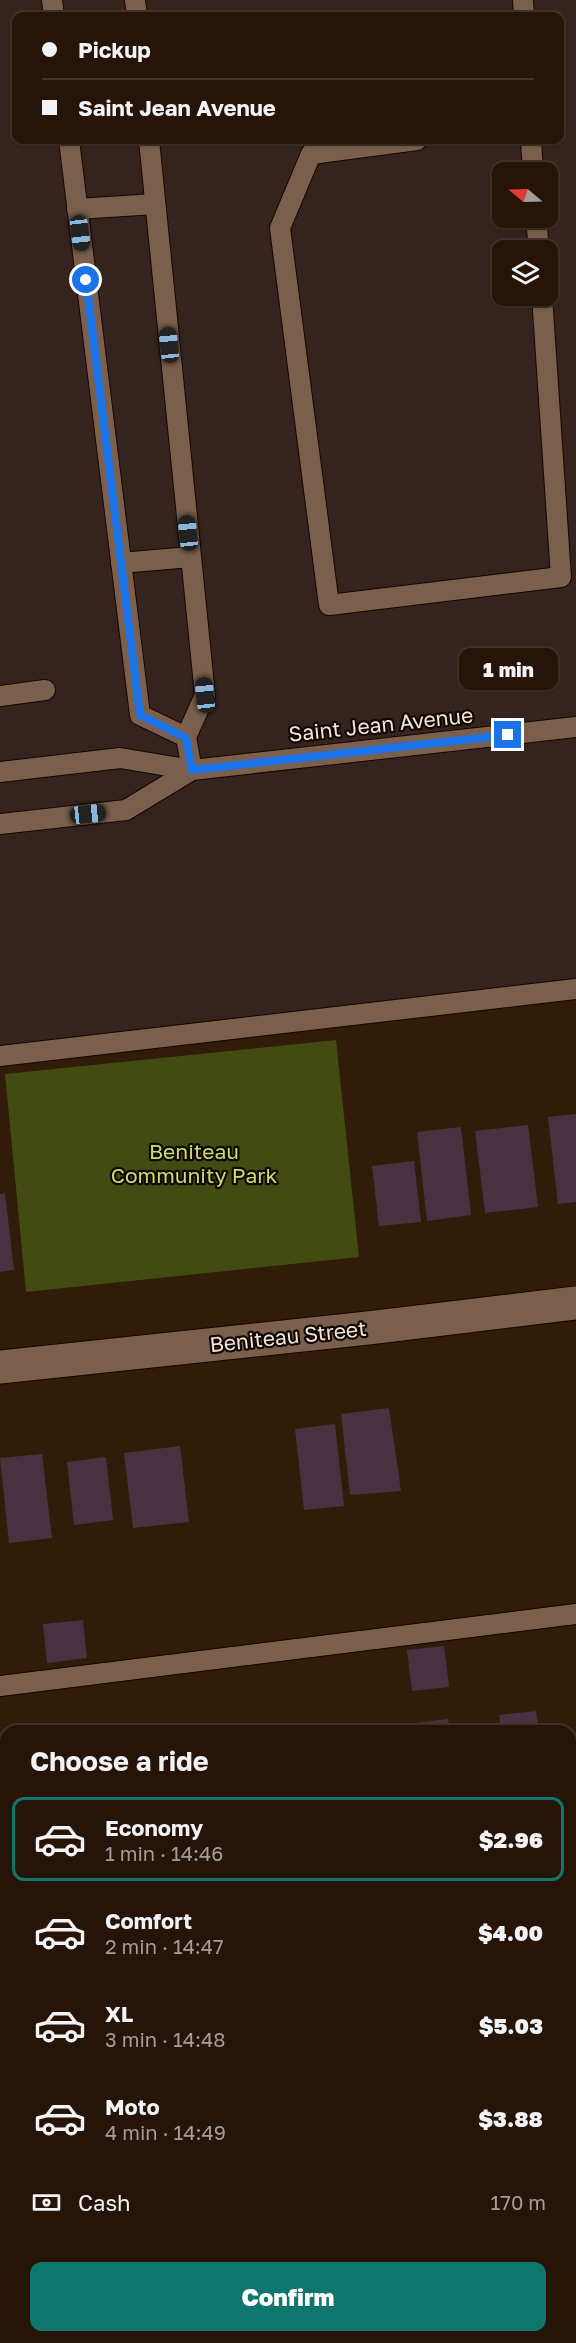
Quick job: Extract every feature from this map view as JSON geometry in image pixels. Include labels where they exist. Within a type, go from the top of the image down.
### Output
[{"type":"street","name":"Beniteau Street","points":[[0,1367],[368,1329],[576,1303]]},
{"type":"lane","points":[[69,144],[140,715],[186,738]]},
{"type":"lane","points":[[149,144],[205,695],[186,738],[192,770]]},
{"type":"lane","points":[[387,144],[311,154],[280,228],[329,605],[561,576],[543,306]]},
{"type":"lane","points":[[531,144],[532,162]]},
{"type":"lane","points":[[77,209],[155,204]]},
{"type":"lane","points":[[121,563],[190,557]]},
{"type":"lane","points":[[0,696],[45,690]]},
{"type":"lane","name":"Saint Jean Avenue","points":[[192,770],[576,727]]},
{"type":"lane","points":[[0,772],[120,758],[192,770]]},
{"type":"lane","points":[[0,824],[126,810],[192,770]]},
{"type":"lane","points":[[0,1056],[576,989]]},
{"type":"lane","points":[[0,1686],[576,1614]]},
{"type":"shaded area","points":[[0,0],[576,0],[576,978],[0,1047]]},
{"type":"green space","name":"Beniteau Community Park","points":[[336,1040],[359,1257],[26,1292],[5,1074]]},
{"type":"building","points":[[576,1114],[576,1202],[558,1204],[548,1117]]},
{"type":"building","points":[[528,1125],[538,1207],[485,1213],[475,1131]]},
{"type":"building","points":[[461,1127],[471,1215],[427,1221],[417,1132]]},
{"type":"building","points":[[414,1161],[421,1222],[379,1226],[372,1166]]},
{"type":"building","points":[[5,1193],[14,1270],[0,1272],[0,1194]]},
{"type":"building","points":[[389,1408],[401,1491],[350,1495],[341,1414]]},
{"type":"building","points":[[335,1424],[344,1506],[304,1510],[295,1429]]},
{"type":"building","points":[[180,1446],[189,1522],[133,1528],[124,1453]]},
{"type":"building","points":[[42,1454],[52,1538],[9,1543],[0,1458]]},
{"type":"building","points":[[106,1457],[113,1520],[74,1525],[67,1462]]},
{"type":"building","points":[[83,1620],[87,1658],[47,1663],[43,1624]]},
{"type":"building","points":[[444,1646],[449,1687],[412,1691],[407,1650]]},
{"type":"building","points":[[536,1711],[538,1725],[500,1725],[499,1715]]},
{"type":"building","points":[[448,1719],[449,1725],[408,1725]]},
{"type":"route","points":[[86,280],[140,715],[186,738],[192,770],[508,735]]}]
